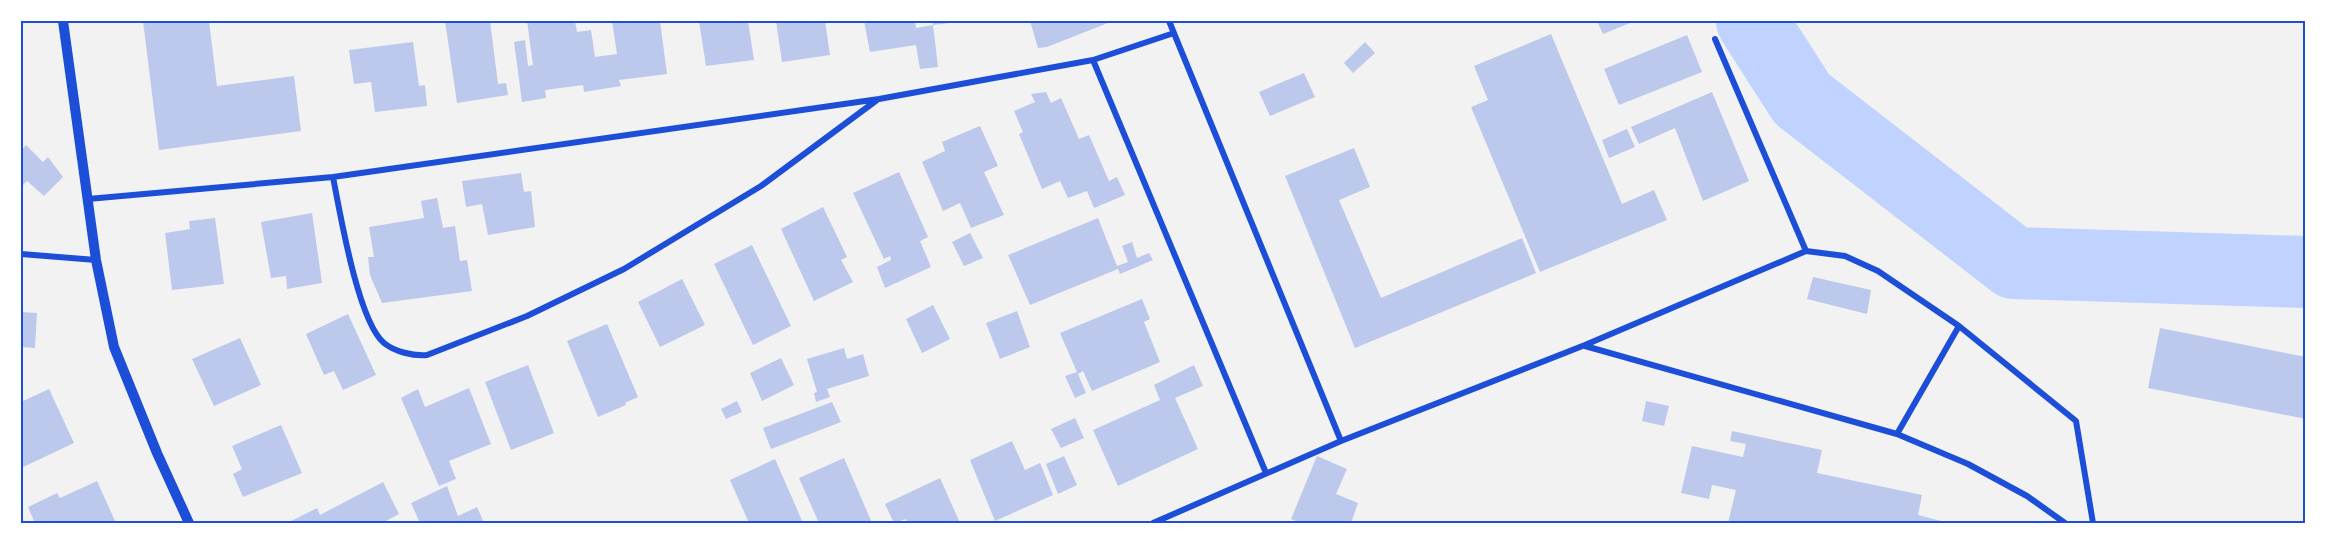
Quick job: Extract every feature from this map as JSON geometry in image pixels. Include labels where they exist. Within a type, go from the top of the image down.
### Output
[{"type":"street","points":[[63,21],[96,260],[114,347],[157,453],[189,523]]},
{"type":"street","points":[[1168,21],[1341,441]]},
{"type":"street","points":[[88,199],[333,177],[879,99],[1093,60],[1174,33]]},
{"type":"street","points":[[1715,39],[1806,251]]},
{"type":"street","points":[[1093,60],[1266,473]]},
{"type":"street","points":[[333,177],[350,260],[374,330],[384,343],[394,348],[414,356],[427,355],[527,316],[624,269],[761,186],[879,99]]},
{"type":"street","points":[[1153,523],[1341,441],[1585,345],[1806,251],[1845,256],[1878,271],[1959,326],[2076,421],[2093,523]]},
{"type":"street","points":[[21,254],[96,260]]},
{"type":"street","points":[[1897,434],[1959,326]]},
{"type":"street","points":[[1585,345],[1897,434],[1968,464],[2027,496],[2065,523]]},
{"type":"building","points":[[143,21],[209,21],[217,86],[294,76],[301,131],[159,150]]},
{"type":"building","points":[[445,21],[490,21],[498,84],[506,83],[508,95],[457,103]]},
{"type":"building","points":[[527,21],[575,21],[577,32],[591,30],[595,57],[617,54],[612,21],[660,21],[667,74],[619,80],[621,86],[584,92],[583,85],[545,90],[546,98],[522,102],[514,42],[525,40],[528,66],[533,65]]},
{"type":"building","points":[[699,21],[748,21],[754,60],[706,66]]},
{"type":"building","points":[[776,21],[825,21],[830,55],[782,62]]},
{"type":"building","points":[[864,21],[915,21],[916,28],[933,25],[938,67],[920,69],[916,45],[870,52]]},
{"type":"building","points":[[932,21],[958,21],[958,22],[933,25]]},
{"type":"building","points":[[1030,21],[1113,21],[1047,47],[1038,48]]},
{"type":"building","points":[[1597,21],[1635,21],[1603,34]]},
{"type":"building","points":[[1551,34],[1622,204],[1654,190],[1667,220],[1540,272],[1471,107],[1488,100],[1474,66]]},
{"type":"building","points":[[1687,35],[1702,72],[1619,105],[1604,69]]},
{"type":"building","points":[[413,42],[419,86],[425,85],[427,106],[375,112],[371,82],[354,84],[349,50]]},
{"type":"building","points":[[1365,42],[1375,53],[1353,73],[1344,63]]},
{"type":"building","points":[[1304,73],[1315,97],[1270,116],[1259,92]]},
{"type":"building","points":[[1046,92],[1051,103],[1061,98],[1079,139],[1089,135],[1109,181],[1117,177],[1125,195],[1094,208],[1087,191],[1068,198],[1060,181],[1042,189],[1019,134],[1023,132],[1014,111],[1035,102],[1031,94]]},
{"type":"building","points":[[1712,92],[1749,181],[1703,201],[1675,128],[1639,144],[1631,127]]},
{"type":"building","points":[[980,126],[998,166],[984,172],[1004,215],[971,228],[960,203],[943,211],[922,162],[945,151],[942,142]]},
{"type":"building","points":[[1627,129],[1635,147],[1609,158],[1602,140]]},
{"type":"building","points":[[26,145],[43,162],[48,157],[63,177],[44,196],[27,181],[21,187],[21,151]]},
{"type":"building","points":[[1354,148],[1370,187],[1339,200],[1381,298],[1522,238],[1536,273],[1355,348],[1285,176]]},
{"type":"building","points":[[899,172],[928,237],[920,241],[931,267],[885,288],[877,267],[891,260],[890,256],[884,259],[853,193]]},
{"type":"building","points":[[521,173],[524,192],[531,191],[535,227],[488,235],[482,204],[466,207],[462,181]]},
{"type":"building","points":[[437,198],[443,228],[455,226],[460,261],[467,260],[472,291],[382,303],[370,275],[368,257],[374,257],[369,227],[424,218],[421,201]]},
{"type":"building","points":[[823,207],[847,257],[841,260],[853,282],[814,301],[781,229]]},
{"type":"building","points":[[312,213],[322,283],[287,289],[286,276],[271,278],[261,222]]},
{"type":"building","points":[[215,218],[224,284],[172,290],[165,233],[190,229],[189,221]]},
{"type":"building","points":[[1098,218],[1117,266],[1128,262],[1122,246],[1132,242],[1137,258],[1149,253],[1153,260],[1120,274],[1118,269],[1030,305],[1008,255]]},
{"type":"building","points":[[970,233],[983,258],[964,266],[952,242]]},
{"type":"building","points":[[752,245],[791,326],[753,345],[714,264]]},
{"type":"building","points":[[1813,277],[1871,290],[1867,314],[1807,299]]},
{"type":"building","points":[[682,279],[705,325],[660,347],[638,302]]},
{"type":"building","points":[[1142,299],[1150,319],[1144,322],[1160,362],[1092,391],[1083,371],[1078,374],[1086,393],[1075,398],[1065,376],[1077,372],[1060,333]]},
{"type":"building","points":[[933,305],[950,339],[922,353],[906,319]]},
{"type":"building","points":[[1017,311],[1030,347],[1000,359],[986,323]]},
{"type":"building","points":[[21,312],[37,313],[35,348],[21,347]]},
{"type":"building","points":[[348,314],[376,375],[343,390],[334,371],[324,375],[306,334]]},
{"type":"building","points":[[607,324],[638,397],[598,417],[567,341]]},
{"type":"building","points":[[2160,328],[2306,357],[2306,419],[2148,388]]},
{"type":"building","points":[[240,338],[261,385],[214,406],[192,359]]},
{"type":"building","points":[[844,348],[847,359],[863,354],[869,376],[827,389],[830,397],[816,402],[814,393],[817,392],[807,359]]},
{"type":"building","points":[[781,358],[794,385],[762,401],[750,373]]},
{"type":"building","points":[[528,365],[554,433],[511,450],[485,382]]},
{"type":"building","points":[[1194,365],[1203,386],[1175,398],[1198,449],[1118,486],[1093,430],[1160,400],[1154,385]]},
{"type":"building","points":[[469,388],[491,444],[449,461],[456,479],[439,486],[401,398],[418,389],[425,407]]},
{"type":"building","points":[[49,389],[74,443],[21,468],[21,402]]},
{"type":"building","points":[[737,401],[742,412],[726,419],[721,409]]},
{"type":"building","points":[[1646,401],[1669,406],[1664,426],[1642,421]]},
{"type":"building","points":[[832,402],[841,422],[771,449],[763,428]]},
{"type":"building","points":[[1075,418],[1084,438],[1061,448],[1051,429]]},
{"type":"building","points":[[281,425],[302,473],[243,497],[233,474],[242,469],[232,446]]},
{"type":"building","points":[[1732,431],[1822,450],[1817,473],[1922,495],[1918,515],[1949,523],[1728,523],[1736,490],[1712,485],[1709,499],[1681,493],[1692,446],[1743,457],[1746,444],[1730,441]]},
{"type":"building","points":[[1012,441],[1025,470],[1040,463],[1053,495],[995,521],[970,460]]},
{"type":"building","points":[[1064,456],[1077,485],[1058,494],[1046,464]]},
{"type":"building","points":[[1317,456],[1347,469],[1336,494],[1358,503],[1351,523],[1301,523],[1291,519]]},
{"type":"building","points":[[844,458],[872,523],[819,523],[799,478]]},
{"type":"building","points":[[775,459],[803,523],[749,523],[730,480]]},
{"type":"building","points":[[940,478],[960,523],[907,523],[906,519],[894,523],[885,504]]},
{"type":"building","points":[[97,481],[116,523],[35,523],[28,507],[57,493],[60,498]]},
{"type":"building","points":[[383,482],[399,514],[382,523],[287,523],[317,508],[320,515]]},
{"type":"building","points":[[447,486],[458,516],[477,507],[484,523],[420,523],[411,503]]},
{"type":"waterway","points":[[1752,21],[1802,99],[2014,263],[2306,272]]}]
